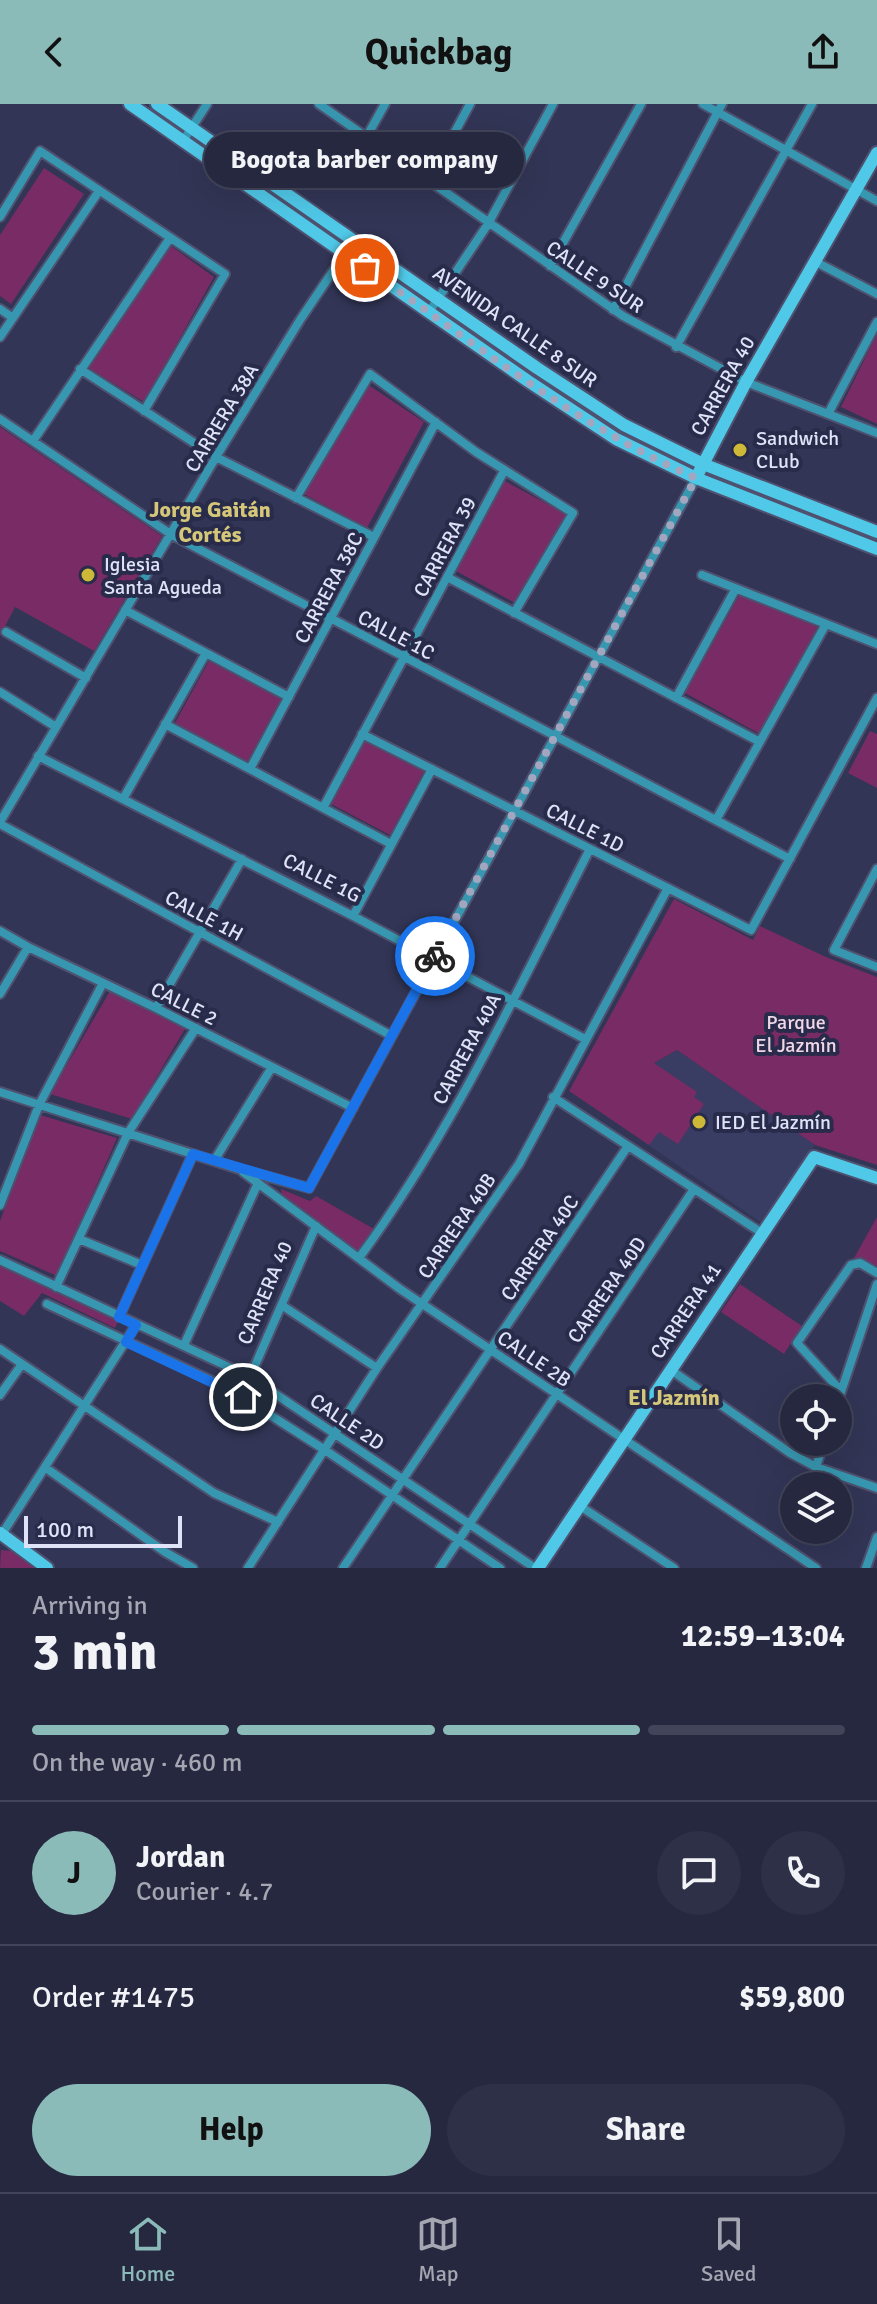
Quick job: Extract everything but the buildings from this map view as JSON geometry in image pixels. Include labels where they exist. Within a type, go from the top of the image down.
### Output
[{"type":"main road","name":"AVENIDA CALLE 8 SUR","points":[[130,104],[590,423],[646,455],[696,478],[877,549]]},
{"type":"main road","name":"AVENIDA CALLE 8 SUR","points":[[157,104],[601,410],[651,440],[703,464],[877,532]]},
{"type":"main road","name":"CARRERA 40","points":[[696,478],[746,382],[877,153]]},
{"type":"main road","name":"CARRERA 41","points":[[536,1568],[814,1157],[877,1178]]},
{"type":"main road","points":[[1,1534],[47,1568]]},
{"type":"street","points":[[183,141],[207,104]]},
{"type":"street","name":"CALLE 9 SUR","points":[[319,104],[613,310],[676,347],[746,382],[877,433]]},
{"type":"street","points":[[367,136],[385,104]]},
{"type":"street","points":[[429,180],[470,104]]},
{"type":"street","points":[[429,312],[488,224],[553,104]]},
{"type":"street","points":[[550,266],[641,104]]},
{"type":"street","points":[[703,104],[720,108],[785,151],[877,201]]},
{"type":"street","points":[[676,347],[812,104]]},
{"type":"street","points":[[613,310],[720,108]]},
{"type":"street","points":[[0,217],[40,151],[225,274],[144,411]]},
{"type":"street","points":[[0,337],[99,191]]},
{"type":"street","points":[[33,441],[170,238]]},
{"type":"street","name":"CARRERA 38A","points":[[0,823],[216,457],[354,240]]},
{"type":"street","points":[[816,262],[877,294]]},
{"type":"street","points":[[0,309],[13,318]]},
{"type":"street","points":[[828,414],[877,322]]},
{"type":"street","points":[[80,369],[216,457],[374,537]]},
{"type":"street","points":[[296,498],[370,374],[504,471],[573,513],[514,613]]},
{"type":"street","name":"CALLE 1C","points":[[0,419],[172,535],[790,859]]},
{"type":"street","name":"CARRERA 38C","points":[[250,769],[436,422]]},
{"type":"street","name":"CARRERA 39","points":[[323,808],[504,471]]},
{"type":"street","name":"CARRERA 40","points":[[309,1188],[696,478]]},
{"type":"street","points":[[702,575],[877,644]]},
{"type":"street","points":[[447,577],[760,742]]},
{"type":"street","points":[[676,698],[735,590]]},
{"type":"street","points":[[125,610],[289,697]]},
{"type":"street","points":[[716,820],[826,624]]},
{"type":"street","points":[[6,632],[86,678]]},
{"type":"street","points":[[123,799],[206,653]]},
{"type":"street","points":[[0,692],[56,727]]},
{"type":"street","points":[[790,859],[877,698]]},
{"type":"street","points":[[165,724],[391,844]]},
{"type":"street","name":"CALLE 1D","points":[[362,734],[751,930],[790,859]]},
{"type":"street","name":"CALLE 1G","points":[[38,756],[353,916],[585,1039]]},
{"type":"street","points":[[353,916],[432,769]]},
{"type":"street","name":"CALLE 1H","points":[[0,823],[392,1036]]},
{"type":"street","name":"CARRERA 40A","points":[[359,1258],[382,1227],[446,1122],[590,849]]},
{"type":"street","points":[[156,1008],[242,859]]},
{"type":"street","points":[[876,872],[834,950],[877,967]]},
{"type":"street","name":"CARRERA 40B","points":[[248,1568],[377,1368],[519,1164],[668,888]]},
{"type":"street","name":"CALLE 2","points":[[0,931],[353,1108]]},
{"type":"street","points":[[0,994],[28,947]]},
{"type":"street","points":[[0,1205],[39,1105],[103,983]]},
{"type":"street","points":[[56,1287],[128,1133],[196,1028]]},
{"type":"street","points":[[214,1161],[272,1067]]},
{"type":"street","name":"CALLE 2B","points":[[0,1092],[239,1169],[309,1188]]},
{"type":"street","points":[[553,1097],[762,1233]]},
{"type":"street","name":"CARRERA 40C","points":[[343,1568],[628,1146]]},
{"type":"street","points":[[119,1317],[193,1154]]},
{"type":"street","name":"CALLE 2B","points":[[239,1169],[423,1304],[816,1568]]},
{"type":"street","points":[[184,1345],[258,1183]]},
{"type":"street","name":"CARRERA 40D","points":[[440,1568],[694,1189]]},
{"type":"street","name":"CARRERA 40","points":[[250,1377],[316,1226]]},
{"type":"street","points":[[79,1239],[142,1265]]},
{"type":"street","name":"CALLE 2D","points":[[0,1260],[250,1377],[536,1568]]},
{"type":"street","points":[[835,1384],[797,1343],[851,1265],[860,1263],[877,1273]]},
{"type":"street","points":[[843,1384],[877,1284]]},
{"type":"street","name":"CALLE 2D","points":[[47,1304],[229,1389],[500,1568]]},
{"type":"street","points":[[283,1306],[377,1368]]},
{"type":"street","points":[[1,1534],[136,1325]]},
{"type":"street","points":[[0,1349],[214,1493],[278,1522]]},
{"type":"street","points":[[0,1395],[22,1364]]},
{"type":"street","points":[[671,1370],[790,1453],[816,1467],[877,1488]]},
{"type":"street","points":[[816,1467],[820,1456]]},
{"type":"street","points":[[46,1468],[165,1552],[193,1568]]},
{"type":"street","points":[[580,1506],[674,1568]]},
{"type":"street","points":[[866,1568],[877,1537]]},
{"type":"shaded area","name":"IED El Jazmín","points":[[677,1050],[815,1145],[760,1222],[586,1102]]},
{"type":"green space","points":[[44,168],[84,194],[11,304],[0,296],[0,235]]},
{"type":"green space","points":[[171,246],[214,277],[144,402],[87,367]]},
{"type":"green space","points":[[877,334],[877,424],[841,407]]},
{"type":"green space","points":[[367,384],[424,422],[367,528],[304,494]]},
{"type":"green space","points":[[0,427],[162,536],[94,651],[15,607],[0,636]]},
{"type":"green space","points":[[503,480],[566,514],[517,604],[454,570]]},
{"type":"green space","points":[[740,594],[819,624],[760,734],[685,693]]},
{"type":"green space","points":[[209,661],[281,699],[247,762],[175,723]]},
{"type":"green space","points":[[870,731],[877,734],[877,788],[848,773]]},
{"type":"green space","points":[[365,740],[424,771],[390,835],[331,804]]},
{"type":"green space","name":"Parque El Jazmín","points":[[674,899],[753,940],[760,926],[877,977],[877,1165],[815,1145],[677,1050],[654,1063],[697,1092],[694,1097],[704,1104],[678,1144],[659,1132],[649,1145],[569,1091]]},
{"type":"green space","points":[[110,991],[186,1027],[132,1119],[50,1094]]},
{"type":"green space","points":[[40,1115],[117,1138],[57,1276],[0,1251],[0,1221]]},
{"type":"green space","points":[[281,1189],[310,1201],[316,1196],[374,1229],[358,1252],[282,1194]]},
{"type":"green space","points":[[877,1217],[877,1268],[854,1258]]},
{"type":"green space","points":[[0,1265],[118,1321],[115,1328],[42,1293],[24,1316],[0,1301]]},
{"type":"green space","points":[[740,1284],[802,1326],[784,1354],[721,1312]]},
{"type":"green space","points":[[1,1550],[13,1551],[36,1568],[0,1568]]},
{"type":"way so far","points":[[365,268],[590,423],[646,455],[696,478],[435,956]]},
{"type":"place","name":"Bogota barber company","points":[[365,268]]},
{"type":"place","name":"Sandwich CLub","points":[[740,450]]},
{"type":"place","name":"Iglesia Santa Agueda","points":[[88,575]]},
{"type":"place","name":"IED El Jazmín","points":[[699,1122]]},
{"type":"district","name":"Jorge Gaitán Cortés","points":[[210,522]]},
{"type":"district","name":"El Jazmín","points":[[674,1397]]},
{"type":"route","points":[[243,1397],[126,1342],[136,1325],[119,1317],[193,1154],[309,1188],[435,956]]}]
